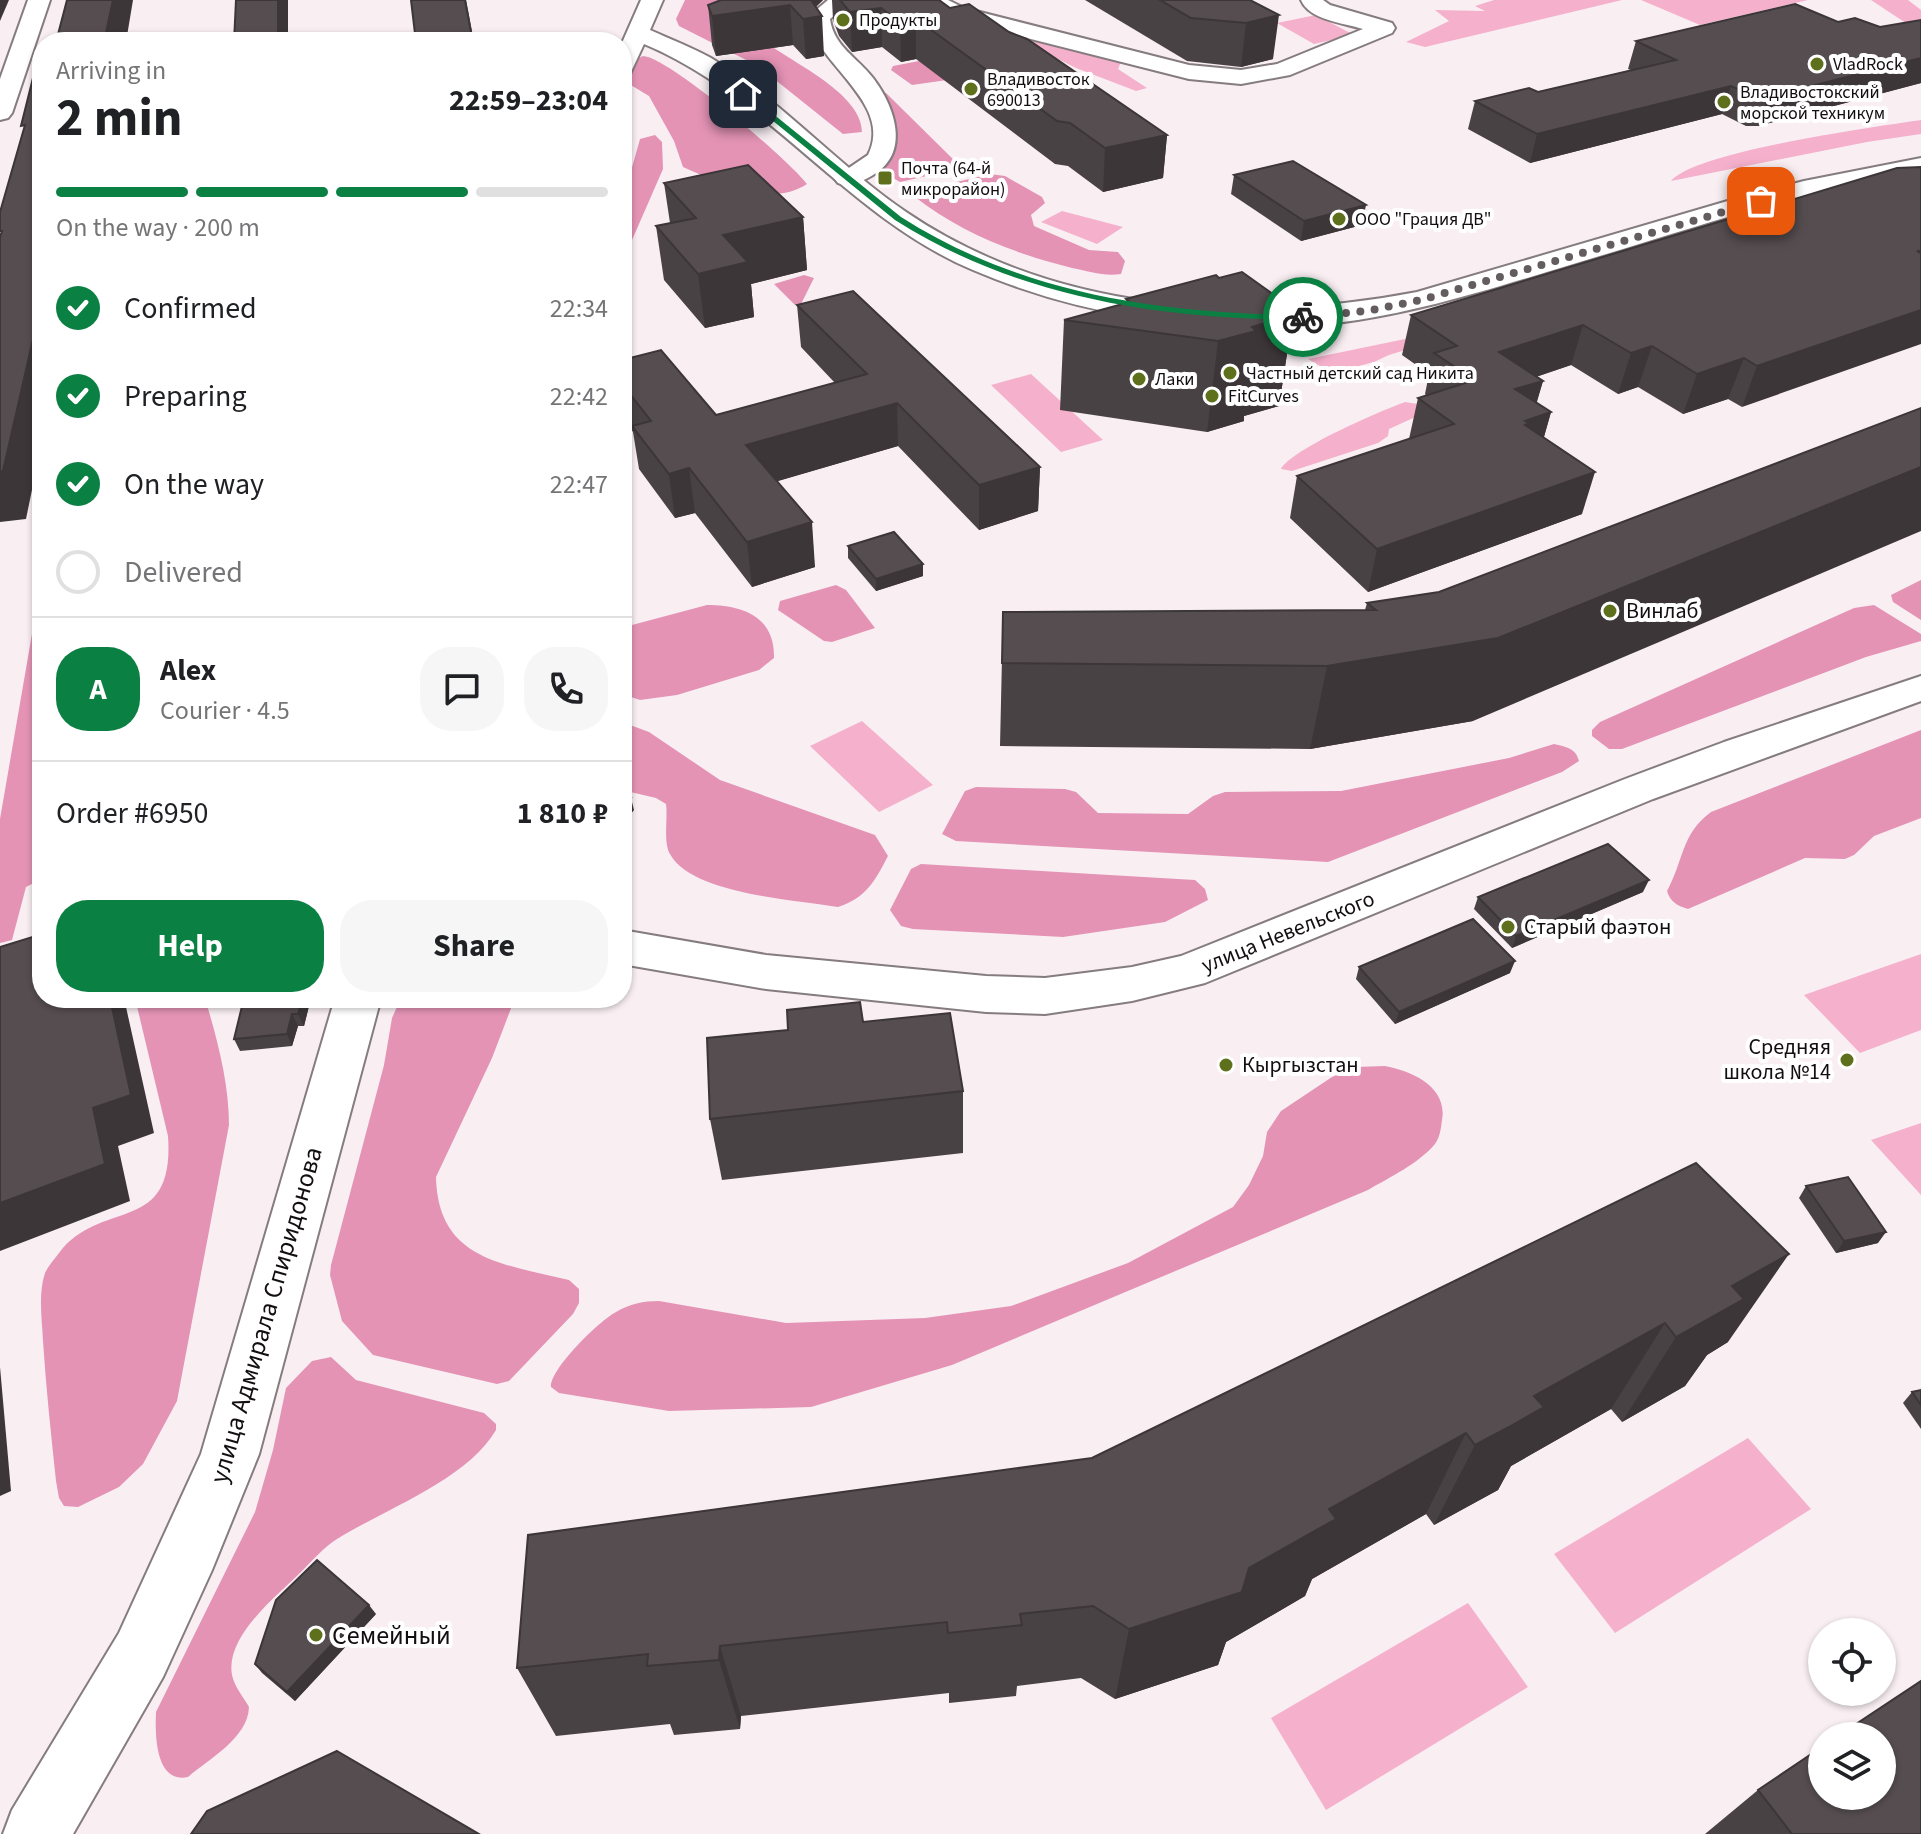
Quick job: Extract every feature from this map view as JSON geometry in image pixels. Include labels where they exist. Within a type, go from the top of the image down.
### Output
[{"type":"street","points":[[2,102],[39,0]]},
{"type":"street","points":[[632,46],[652,0]]},
{"type":"street","points":[[842,0],[819,17],[824,39],[867,86],[883,124],[885,140],[877,162],[869,169],[847,178]]},
{"type":"street","points":[[932,0],[956,13],[1105,52],[1189,72],[1226,76],[1255,76],[1282,70],[1384,28],[1322,10],[1314,6],[1312,0]]},
{"type":"street","points":[[638,33],[709,67],[847,178],[924,235],[1020,278],[1095,298],[1220,317],[1284,318],[1367,311],[1421,300],[1740,206],[1804,189],[1921,166]]},
{"type":"street","name":"улица Невельского","points":[[632,949],[766,972],[986,994],[1045,996],[1132,984],[1189,971],[1639,789],[1921,688]]},
{"type":"street","name":"улица Адмирала Спиридонова","points":[[36,1834],[141,1655],[191,1549],[230,1454],[355,1008]]},
{"type":"shaded area","points":[[685,0],[745,0],[770,45],[841,94],[852,106],[862,132],[843,134],[758,66],[679,26],[676,19]]},
{"type":"shaded area","points":[[1494,0],[1622,0],[1425,47],[1406,42],[1449,21],[1435,10],[1485,11],[1475,6]]},
{"type":"shaded area","points":[[1641,0],[1808,0],[1700,25]]},
{"type":"shaded area","points":[[1871,0],[1908,0],[1921,10],[1921,33]]},
{"type":"shaded area","points":[[954,15],[1117,60],[1121,62],[1118,69],[1147,88],[1136,91]]},
{"type":"shaded area","points":[[1316,15],[1354,35],[1314,44],[1277,23]]},
{"type":"shaded area","points":[[643,56],[657,61],[702,91],[807,184],[778,194],[761,193],[729,186],[683,167],[674,141],[649,96],[632,86],[635,60]]},
{"type":"shaded area","points":[[925,62],[947,80],[912,85],[891,70],[893,66]]},
{"type":"shaded area","points":[[879,92],[886,93],[960,166],[958,169],[900,182],[879,170],[887,160],[893,142]]},
{"type":"shaded area","points":[[1921,120],[1921,134],[1671,181],[1687,170],[1749,150]]},
{"type":"shaded area","points":[[655,135],[662,142],[663,169],[632,240],[632,167],[640,139]]},
{"type":"shaded area","points":[[990,174],[1005,176],[1042,197],[1045,203],[1031,215],[1034,226],[1089,250],[1118,252],[1125,261],[1121,274],[1072,268],[1010,249],[970,232],[915,197],[919,191]]},
{"type":"shaded area","points":[[1062,211],[1123,227],[1097,244],[1041,222]]},
{"type":"shaded area","points":[[1830,220],[1374,362],[1330,372],[1308,359],[1410,338]]},
{"type":"shaded area","points":[[804,275],[814,278],[801,304],[795,305],[774,284]]},
{"type":"shaded area","points":[[1031,374],[1103,440],[1061,452],[991,385]]},
{"type":"shaded area","points":[[1405,402],[1418,404],[1422,414],[1389,429],[1388,436],[1378,443],[1292,471],[1281,469],[1318,441]]},
{"type":"shaded area","points":[[1921,580],[1921,620],[1893,602],[1891,595]]},
{"type":"shaded area","points":[[836,585],[846,590],[875,628],[832,642],[824,641],[778,610],[780,601]]},
{"type":"shaded area","points":[[707,605],[732,607],[754,616],[762,623],[769,632],[774,658],[759,670],[677,695],[640,700],[632,697],[632,625]]},
{"type":"shaded area","points":[[1874,605],[1921,634],[1921,641],[1866,657],[1622,749],[1609,749],[1592,736],[1592,730],[1600,722],[1854,608]]},
{"type":"shaded area","points":[[32,634],[32,884],[26,887],[12,940],[0,943],[0,819]]},
{"type":"shaded area","points":[[862,721],[933,785],[879,812],[810,746]]},
{"type":"shaded area","points":[[632,726],[649,732],[720,780],[875,835],[888,856],[869,888],[856,899],[838,907],[721,887],[682,867],[670,854],[666,804],[656,798],[632,792]]},
{"type":"shaded area","points":[[1921,730],[1921,818],[1874,836],[1854,855],[1845,859],[1805,858],[1688,909],[1670,898],[1667,891],[1688,838],[1711,812]]},
{"type":"shaded area","points":[[1554,744],[1573,751],[1579,761],[1562,772],[1328,862],[956,841],[942,834],[965,791],[976,787],[1065,789],[1076,792],[1098,813],[1188,814],[1213,796],[1225,792],[1341,791],[1509,758]]},
{"type":"shaded area","points":[[921,864],[1195,880],[1205,889],[1208,900],[1165,922],[1063,937],[913,929],[901,926],[890,910],[911,869]]},
{"type":"shaded area","points":[[1921,954],[1921,1030],[1860,1053],[1804,995]]},
{"type":"shaded area","points":[[137,1008],[208,1008],[225,1077],[229,1125],[177,1401],[143,1464],[119,1487],[78,1507],[64,1506],[56,1481],[46,1376],[41,1307],[45,1273],[76,1236],[148,1203],[160,1189],[167,1168],[168,1136]]},
{"type":"shaded area","points":[[396,1008],[511,1008],[492,1058],[436,1177],[440,1205],[448,1226],[462,1242],[478,1254],[521,1269],[569,1280],[579,1289],[579,1303],[573,1314],[509,1381],[497,1384],[373,1355],[342,1321],[330,1275],[331,1265],[384,1065]]},
{"type":"shaded area","points":[[1385,1066],[1426,1082],[1439,1098],[1442,1108],[1437,1141],[1412,1164],[1368,1190],[952,1365],[811,1407],[669,1411],[559,1393],[551,1387],[558,1369],[588,1335],[608,1317],[637,1304],[659,1301],[786,1323],[925,1318],[1011,1306],[1128,1263],[1233,1207],[1249,1185],[1263,1156],[1267,1132],[1281,1111],[1332,1077],[1355,1067]]},
{"type":"shaded area","points":[[1921,1123],[1921,1195],[1871,1140]]},
{"type":"shaded area","points":[[331,1357],[356,1380],[484,1413],[496,1424],[496,1430],[483,1448],[446,1479],[332,1542],[255,1618],[236,1646],[232,1660],[233,1680],[249,1707],[247,1718],[226,1747],[188,1777],[177,1777],[169,1773],[159,1755],[156,1712],[255,1512],[273,1450],[286,1388],[312,1361]]},
{"type":"shaded area","points":[[1748,1438],[1811,1509],[1615,1633],[1554,1554]]},
{"type":"shaded area","points":[[1468,1603],[1528,1687],[1326,1810],[1271,1718]]},
{"type":"building","points":[[67,0],[113,0],[106,32],[59,32]]},
{"type":"building","points":[[236,0],[278,0],[278,32],[234,32]]},
{"type":"building","points":[[411,0],[465,0],[471,32],[415,32]]},
{"type":"building","points":[[721,0],[811,0],[822,16],[803,19],[790,5],[712,16],[708,5]]},
{"type":"building","points":[[840,0],[939,0],[950,8],[969,4],[1009,32],[1027,39],[1167,135],[1105,148],[1070,123],[1057,121],[916,19],[900,22],[881,8],[850,12]]},
{"type":"building","points":[[1160,0],[1250,0],[1279,15],[1246,23],[1191,18]]},
{"type":"building","points":[[1795,4],[1838,22],[1855,18],[1880,27],[1921,20],[1921,58],[1768,97],[1755,97],[1731,86],[1537,134],[1475,101],[1529,88],[1538,92],[1676,60],[1636,41]]},
{"type":"building","points":[[32,82],[32,344],[3,471],[0,472],[0,212],[25,125],[21,126]]},
{"type":"building","points":[[1293,161],[1366,205],[1304,221],[1234,175]]},
{"type":"building","points":[[748,165],[803,217],[723,235],[748,262],[698,274],[656,226],[696,218],[664,183]]},
{"type":"building","points":[[1921,167],[1921,251],[1917,251],[1921,253],[1921,310],[1757,366],[1744,358],[1697,374],[1652,346],[1631,353],[1583,325],[1499,352],[1543,381],[1515,389],[1551,412],[1525,421],[1529,423],[1525,425],[1595,472],[1377,549],[1297,476],[1454,424],[1418,398],[1475,380],[1434,353],[1457,346],[1411,315],[1897,168]]},
{"type":"building","points":[[1242,272],[1284,302],[1276,304],[1293,315],[1252,327],[1256,331],[1218,341],[1064,320],[1130,302],[1126,299],[1216,275],[1219,278]]},
{"type":"building","points":[[853,291],[1040,467],[979,485],[897,403],[746,445],[812,522],[747,542],[689,468],[669,474],[632,426],[651,421],[632,397],[632,357],[661,350],[716,415],[867,374],[797,305]]},
{"type":"building","points":[[1921,408],[1921,467],[1498,638],[1327,666],[1002,663],[1003,612],[1376,610],[1367,603],[1439,592]]},
{"type":"building","points":[[894,532],[923,564],[876,579],[848,546]]},
{"type":"building","points":[[1608,844],[1649,880],[1516,936],[1478,897]]},
{"type":"building","points":[[1473,919],[1515,961],[1399,1012],[1359,967]]},
{"type":"building","points":[[32,937],[32,1008],[112,1008],[131,1095],[93,1108],[105,1164],[0,1203],[0,947]]},
{"type":"building","points":[[860,1002],[863,1022],[950,1013],[963,1091],[710,1119],[707,1038],[788,1030],[787,1010]]},
{"type":"building","points":[[242,1008],[300,1008],[298,1014],[292,1014],[287,1034],[234,1039]]},
{"type":"building","points":[[1696,1163],[1789,1254],[1732,1286],[1744,1299],[1676,1337],[1665,1323],[1534,1396],[1544,1407],[1509,1427],[1475,1445],[1466,1433],[1329,1509],[1336,1519],[1249,1568],[1242,1592],[1129,1629],[1093,1606],[1020,1614],[1022,1625],[948,1633],[947,1622],[720,1646],[719,1660],[647,1666],[648,1654],[517,1668],[528,1535],[1092,1458]]},
{"type":"building","points":[[1848,1177],[1886,1232],[1844,1241],[1806,1186]]},
{"type":"building","points":[[1921,1390],[1921,1405],[1912,1392]]},
{"type":"building","name":"Семейный","points":[[317,1560],[369,1605],[287,1692],[255,1664],[276,1600]]},
{"type":"building","points":[[1921,1681],[1921,1834],[1792,1834],[1758,1790],[1808,1756],[1808,1810],[1896,1810],[1896,1722],[1859,1722],[1883,1706],[1896,1706],[1896,1698]]},
{"type":"building","points":[[337,1751],[479,1834],[191,1834],[207,1811]]},
{"type":"way so far","points":[[1303,317],[1367,311],[1421,300],[1761,201]]},
{"type":"place","name":"Продукты","points":[[843,20]]},
{"type":"place","name":"VladRock","points":[[1817,64]]},
{"type":"place","name":"Владивосток 690013","points":[[971,89]]},
{"type":"place","name":"Владивостокский морской техникум","points":[[1724,102]]},
{"type":"place","name":"Почта (64-й микрорайон)","points":[[885,178]]},
{"type":"place","name":"ООО \"Грация ДВ\"","points":[[1339,219]]},
{"type":"place","name":"Частный детский сад Никита","points":[[1230,373]]},
{"type":"place","name":"Лаки","points":[[1139,379]]},
{"type":"place","name":"FitCurves","points":[[1212,396]]},
{"type":"place","name":"Винлаб","points":[[1610,611]]},
{"type":"place","name":"Старый фаэтон","points":[[1508,927]]},
{"type":"place","name":"Средняя школа №14","points":[[1847,1060]]},
{"type":"place","name":"Кыргызстан","points":[[1226,1065]]},
{"type":"place","name":"Семейный","points":[[316,1635]]},
{"type":"route","points":[[743,94],[898,219],[963,255],[1000,271],[1095,298],[1163,310],[1220,317],[1303,317]]}]
